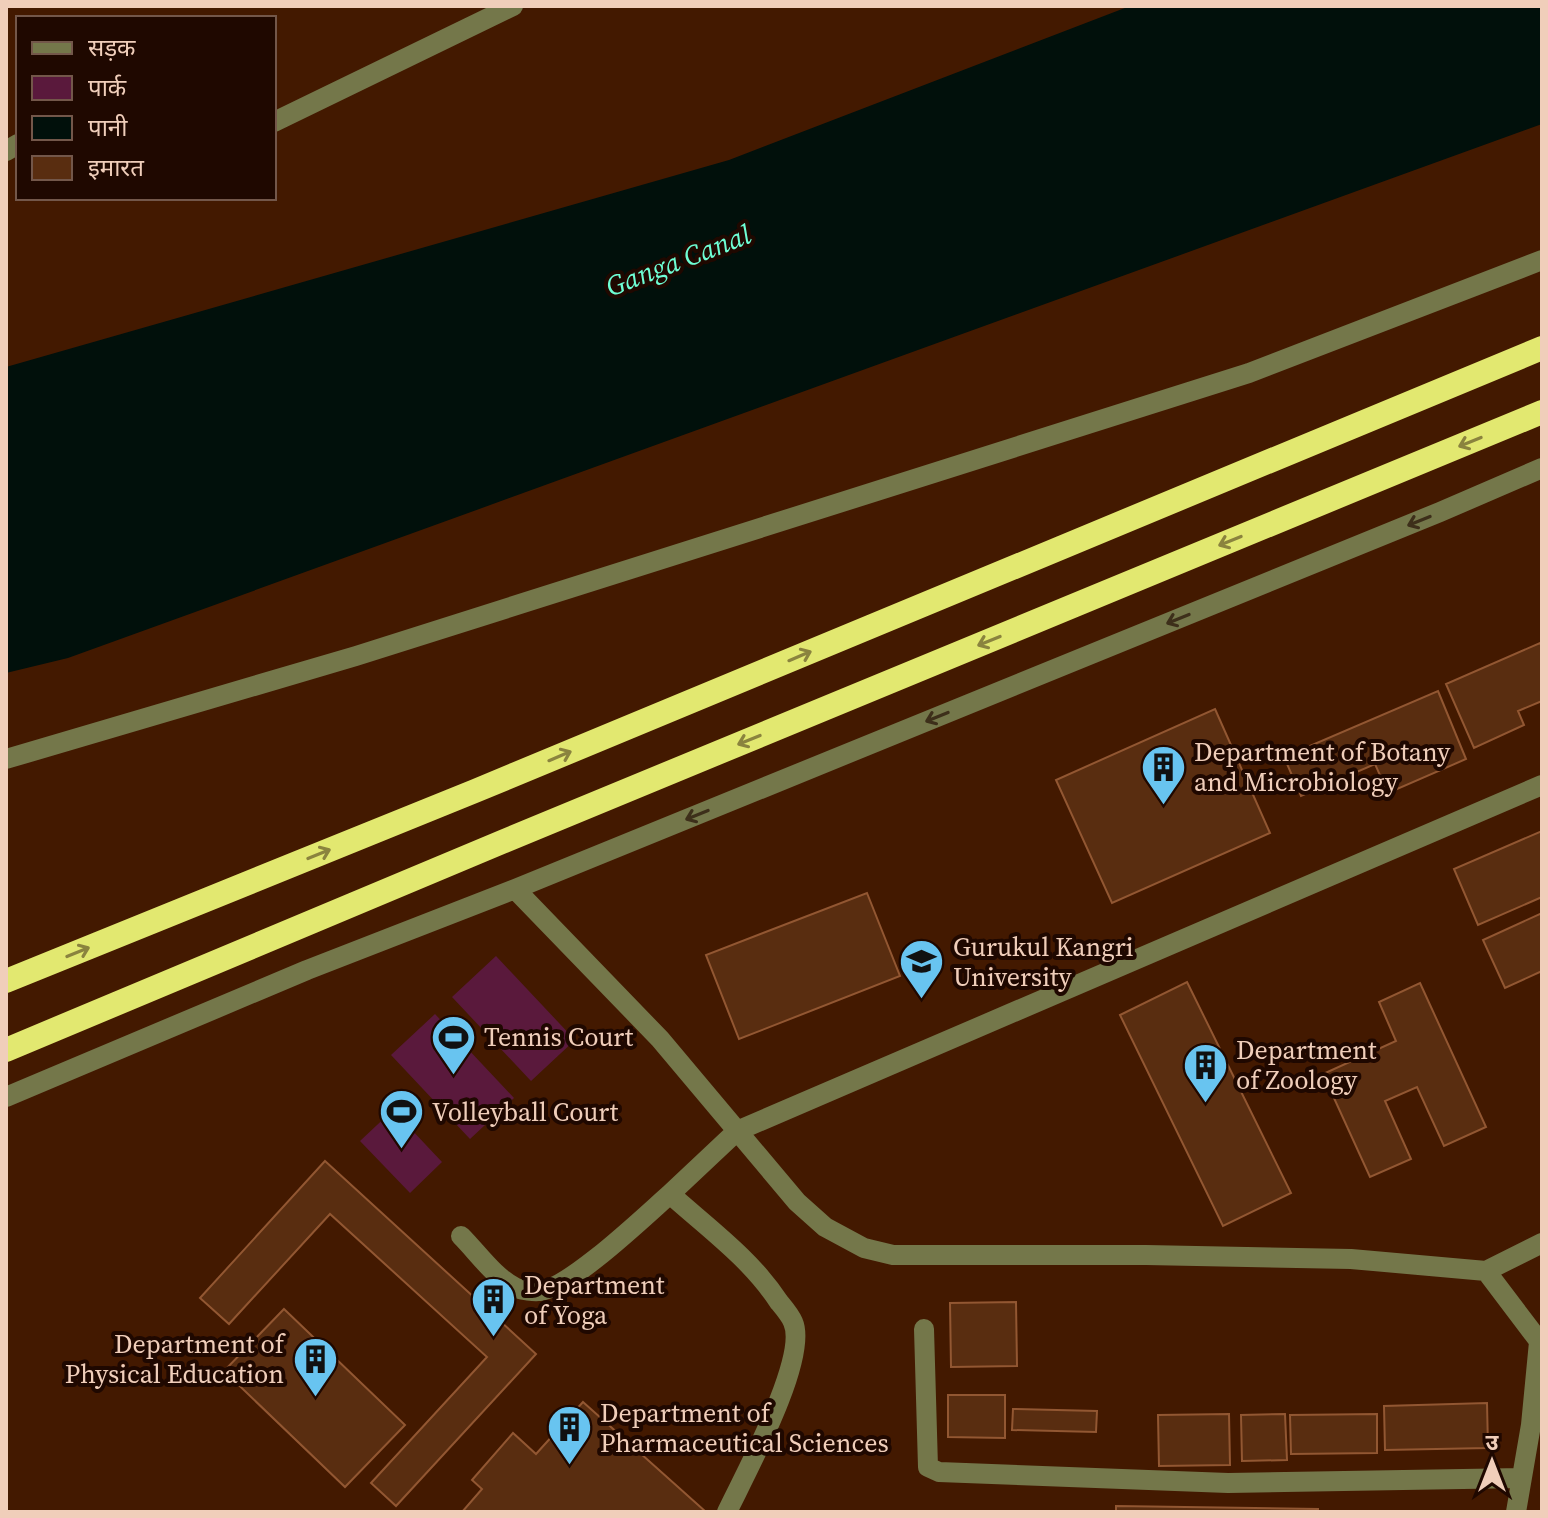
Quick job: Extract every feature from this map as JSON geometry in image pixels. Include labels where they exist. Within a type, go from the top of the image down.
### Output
[{"type":"highway","points":[[6,981],[475,791],[1542,348]]},
{"type":"highway","points":[[6,1050],[1542,412]]},
{"type":"street","points":[[276,121],[513,6]]},
{"type":"street","points":[[6,759],[356,656],[1249,373],[1542,260]]},
{"type":"street","points":[[6,1097],[307,970],[515,889],[1542,468]]},
{"type":"street","points":[[461,1236],[497,1274],[518,1289],[542,1291],[565,1280],[600,1255],[737,1131],[1542,785]]},
{"type":"street","points":[[515,889],[660,1039],[797,1202],[825,1227],[864,1248],[893,1255],[1351,1259],[1486,1271],[1542,1243]]},
{"type":"street","points":[[670,1194],[766,1282],[795,1324],[790,1371],[727,1512]]},
{"type":"street","points":[[1486,1271],[1540,1344],[1531,1425],[1516,1512]]},
{"type":"street","points":[[924,1329],[928,1467],[939,1472],[1228,1483],[1522,1478]]},
{"type":"green space","name":"Tennis Court","points":[[496,956],[575,1040],[531,1081],[452,997]]},
{"type":"green space","name":"Tennis Court","points":[[435,1014],[514,1098],[470,1139],[391,1055]]},
{"type":"green space","name":"Volleyball Court","points":[[393,1110],[442,1162],[410,1193],[360,1141]]},
{"type":"water","name":"Ganga Canal","points":[[1130,6],[1542,6],[1542,124],[68,658],[6,673],[6,367],[729,160]]},
{"type":"building","points":[[1540,643],[1542,701],[1518,711],[1524,725],[1474,748],[1446,684]]},
{"type":"building","points":[[1438,691],[1466,759],[1388,793],[1375,764],[1301,796],[1284,757]]},
{"type":"building","name":"Department of Botany and Microbiology","points":[[1215,709],[1270,833],[1112,903],[1056,780]]},
{"type":"building","points":[[1542,831],[1542,897],[1478,925],[1454,869]]},
{"type":"building","points":[[867,893],[900,976],[739,1039],[706,955]]},
{"type":"building","points":[[1542,913],[1542,971],[1505,988],[1483,940]]},
{"type":"building","name":"Department of Zoology","points":[[1187,982],[1291,1193],[1223,1226],[1120,1015]]},
{"type":"building","points":[[1420,983],[1486,1127],[1444,1146],[1417,1087],[1385,1101],[1411,1159],[1370,1177],[1323,1074],[1396,1041],[1379,1002]]},
{"type":"building","name":"Department of Yoga","points":[[325,1161],[536,1354],[396,1506],[371,1483],[487,1357],[330,1214],[229,1324],[200,1298]]},
{"type":"building","points":[[1016,1302],[1017,1366],[951,1367],[950,1303]]},
{"type":"building","name":"Department of Physical Education","points":[[284,1309],[405,1425],[345,1487],[224,1371]]},
{"type":"building","points":[[948,1395],[1005,1395],[1005,1438],[948,1437]]},
{"type":"building","name":"Department of Pharmaceutical Sciences","points":[[583,1402],[706,1512],[462,1512],[482,1489],[472,1480],[513,1433],[536,1454]]},
{"type":"building","points":[[1487,1403],[1488,1448],[1385,1450],[1384,1406]]},
{"type":"building","points":[[1013,1409],[1097,1411],[1096,1432],[1012,1430]]},
{"type":"building","points":[[1229,1414],[1230,1465],[1159,1466],[1158,1415]]},
{"type":"building","points":[[1285,1414],[1287,1460],[1242,1461],[1241,1415]]},
{"type":"building","points":[[1377,1414],[1377,1453],[1291,1454],[1290,1415]]},
{"type":"building","points":[[1116,1506],[1318,1509],[1318,1512],[1116,1512]]},
{"type":"place","name":"Department of Botany and Microbiology","points":[[1163,806]]},
{"type":"place","name":"Gurukul Kangri University","points":[[922,1001]]},
{"type":"place","name":"Tennis Court","points":[[453,1076]]},
{"type":"place","name":"Department of Zoology","points":[[1205,1104]]},
{"type":"place","name":"Volleyball Court","points":[[401,1151]]},
{"type":"place","name":"Department of Yoga","points":[[493,1339]]},
{"type":"place","name":"Department of Physical Education","points":[[315,1398]]},
{"type":"place","name":"Department of Pharmaceutical Sciences","points":[[569,1467]]}]
